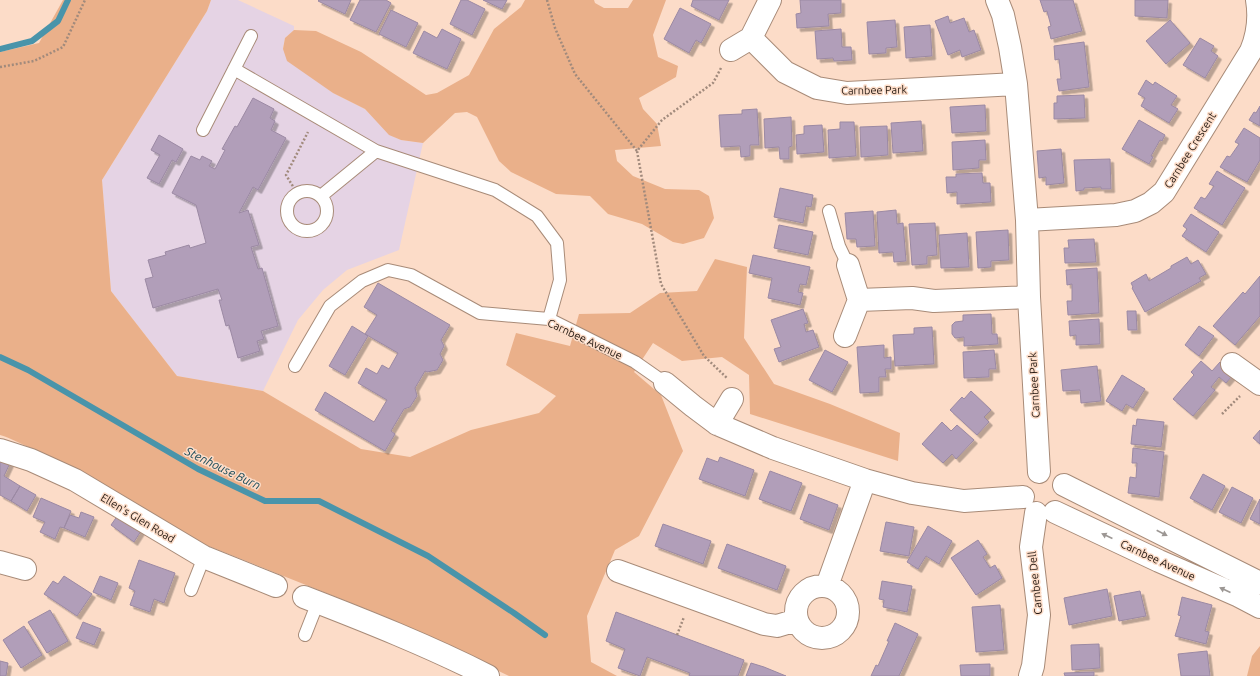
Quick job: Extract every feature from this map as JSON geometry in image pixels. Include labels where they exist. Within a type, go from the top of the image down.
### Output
[{"type":"street","points":[[731,50],[751,38],[770,0]]},
{"type":"street","name":"Carnbee Park","points":[[997,0],[1003,16],[1016,84],[1027,220],[1029,297],[1038,472]]},
{"type":"street","name":"Carnbee Crescent","points":[[1027,220],[1116,215],[1135,211],[1151,203],[1164,192],[1251,51],[1257,36],[1260,18],[1257,0]]},
{"type":"street","name":"Carnbee Park","points":[[751,38],[785,72],[817,88],[847,93],[1016,84]]},
{"type":"street","points":[[845,336],[859,300],[848,266]]},
{"type":"street","points":[[859,300],[912,298],[934,301],[1029,297]]},
{"type":"street","points":[[1232,364],[1258,380]]},
{"type":"street","name":"Carnbee Avenue","points":[[666,383],[717,424],[773,448],[865,480],[912,493],[964,501],[1038,508],[1260,607]]},
{"type":"street","points":[[717,424],[732,399]]},
{"type":"street","name":"Ellen's Glen Road","points":[[0,450],[31,460],[75,480],[204,557],[276,586]]},
{"type":"street","points":[[1064,484],[1066,497],[1063,503],[1038,508],[1022,491],[1027,479],[1038,472],[1044,471],[1056,475],[1064,484],[1260,583]]},
{"type":"street","points":[[828,586],[865,480]]},
{"type":"street","name":"Carnbee Dell","points":[[1030,676],[1033,666],[1039,615],[1031,547],[1038,508]]},
{"type":"street","points":[[0,562],[25,569]]},
{"type":"street","points":[[618,571],[764,624],[777,626],[797,620]]},
{"type":"street","points":[[828,586],[836,589],[846,604],[848,613],[846,621],[841,629],[834,635],[826,638],[808,634],[801,628],[797,620],[795,612],[796,605],[805,591],[812,587],[828,586]]},
{"type":"street","points":[[311,600],[460,662],[488,676]]},
{"type":"lane","points":[[203,130],[250,36]]},
{"type":"lane","points":[[234,69],[376,151],[496,190],[537,216],[557,243],[560,280],[549,320]]},
{"type":"lane","points":[[321,196],[376,151]]},
{"type":"lane","points":[[303,191],[310,191],[321,196],[328,208],[325,222],[320,227],[307,232],[294,226],[288,215],[289,203],[297,194],[303,191]]},
{"type":"lane","points":[[829,211],[832,227],[848,266]]},
{"type":"lane","name":"Carnbee Avenue","points":[[295,366],[330,306],[362,281],[388,270],[411,275],[480,313],[549,320],[635,362],[666,383]]},
{"type":"lane","points":[[191,590],[204,557]]},
{"type":"lane","points":[[304,635],[311,600]]},
{"type":"path","points":[[0,67],[34,60],[63,47],[85,0]]},
{"type":"path","points":[[547,0],[555,28],[575,74],[637,151],[661,284],[704,356],[726,376],[732,399]]},
{"type":"path","points":[[637,151],[662,120],[713,83],[731,50]]},
{"type":"path","points":[[297,194],[286,175],[316,117]]},
{"type":"shaded area","points":[[63,0],[211,0],[207,11],[102,180],[111,291],[177,376],[263,391],[361,449],[410,457],[471,430],[539,413],[556,396],[506,365],[516,333],[570,346],[579,314],[630,313],[660,293],[697,291],[715,259],[747,267],[744,338],[774,384],[830,404],[900,433],[898,461],[750,414],[749,375],[722,357],[682,361],[653,343],[634,372],[661,395],[683,451],[639,536],[615,550],[587,616],[591,662],[617,676],[509,676],[386,617],[206,545],[54,458],[0,435],[0,52],[39,43]]},
{"type":"shaded area","points":[[211,0],[238,0],[294,26],[294,30],[285,38],[283,49],[333,93],[365,109],[390,135],[401,140],[423,143],[399,250],[347,270],[323,290],[298,320],[263,391],[177,376],[111,291],[102,180],[207,11]]},
{"type":"shaded area","points":[[525,0],[594,0],[595,3],[604,8],[628,8],[633,0],[666,0],[653,35],[658,57],[678,66],[676,77],[639,98],[643,109],[657,124],[661,146],[615,150],[617,161],[633,176],[665,189],[699,190],[709,196],[714,218],[704,238],[683,244],[673,242],[642,224],[608,214],[590,196],[556,194],[511,172],[499,161],[477,117],[467,112],[455,113],[423,143],[401,140],[389,135],[365,109],[333,93],[287,61],[283,49],[285,38],[294,30],[316,31],[361,52],[426,95],[437,93],[469,75],[494,29],[521,7]]},
{"type":"shaded area","points":[[1260,646],[1260,676],[1247,676],[1252,656]]},
{"type":"building","points":[[351,0],[345,14],[318,1]]},
{"type":"building","points":[[360,0],[386,0],[391,3],[376,32],[350,20]]},
{"type":"building","points":[[461,0],[467,0],[485,9],[472,35],[450,24]]},
{"type":"building","points":[[483,0],[507,0],[502,9]]},
{"type":"building","points":[[693,0],[729,0],[719,20],[691,6]]},
{"type":"building","points":[[800,0],[841,0],[841,13],[828,14],[829,26],[797,28],[796,14],[801,13]]},
{"type":"building","points":[[1040,0],[1073,0],[1082,31],[1051,39],[1048,27],[1051,26],[1047,11],[1044,12]]},
{"type":"building","points":[[1135,0],[1168,0],[1167,18],[1135,16]]},
{"type":"building","points":[[680,8],[711,24],[701,43],[696,40],[689,53],[664,39]]},
{"type":"building","points":[[391,10],[418,23],[406,47],[379,34]]},
{"type":"building","points":[[948,16],[950,23],[964,18],[969,32],[974,30],[981,50],[962,57],[960,50],[948,55],[935,21]]},
{"type":"building","points":[[895,20],[897,47],[886,48],[886,53],[869,54],[867,22]]},
{"type":"building","points":[[1170,20],[1190,43],[1166,64],[1146,41]]},
{"type":"building","points":[[930,25],[932,56],[906,58],[904,27]]},
{"type":"building","points":[[442,29],[461,39],[447,69],[413,53],[424,31],[437,38]]},
{"type":"building","points":[[841,29],[842,47],[851,47],[852,60],[834,61],[833,58],[817,59],[815,31]]},
{"type":"building","points":[[1200,38],[1214,46],[1211,51],[1218,56],[1205,78],[1183,65]]},
{"type":"building","points":[[1084,42],[1089,87],[1059,91],[1057,79],[1061,79],[1059,59],[1055,60],[1054,46]]},
{"type":"building","points":[[1146,80],[1153,85],[1155,82],[1177,96],[1171,105],[1178,109],[1169,123],[1141,106],[1145,98],[1138,94]]},
{"type":"building","points":[[1084,95],[1085,118],[1054,119],[1054,103],[1057,103],[1057,96]]},
{"type":"building","points":[[253,98],[274,109],[270,118],[275,121],[271,130],[286,138],[258,190],[253,187],[239,213],[248,210],[259,245],[251,247],[258,269],[262,268],[278,326],[261,331],[264,339],[257,341],[260,351],[238,358],[229,325],[226,326],[219,300],[222,300],[218,289],[153,308],[145,279],[153,277],[148,260],[166,255],[165,252],[189,245],[190,248],[206,243],[196,205],[172,193],[191,156],[200,160],[202,156],[212,161],[209,166],[215,169],[225,150],[222,149],[235,126],[237,127]]},
{"type":"building","points":[[985,105],[986,131],[952,133],[950,107]]},
{"type":"building","points":[[1260,106],[1260,126],[1249,120]]},
{"type":"building","points":[[757,109],[759,145],[750,145],[750,156],[741,157],[740,146],[721,147],[719,115],[742,114],[742,110]]},
{"type":"building","points":[[791,117],[792,146],[789,147],[789,159],[780,159],[779,147],[765,148],[764,119]]},
{"type":"building","points":[[1139,120],[1165,135],[1162,141],[1160,140],[1151,156],[1153,157],[1149,164],[1122,149]]},
{"type":"building","points":[[921,121],[923,151],[893,153],[891,123]]},
{"type":"building","points":[[840,122],[854,122],[856,156],[829,158],[828,130],[840,129]]},
{"type":"building","points":[[822,125],[824,152],[797,154],[796,135],[804,134],[804,126]]},
{"type":"building","points":[[887,126],[888,155],[861,157],[860,127]]},
{"type":"building","points":[[1244,128],[1260,138],[1260,160],[1247,182],[1220,167],[1227,156],[1230,157],[1239,144],[1235,142]]},
{"type":"building","points":[[159,135],[183,149],[176,162],[172,160],[159,184],[147,178],[160,155],[151,150]]},
{"type":"building","points":[[985,140],[986,160],[979,160],[979,168],[953,170],[952,142]]},
{"type":"building","points":[[1061,149],[1064,183],[1046,185],[1046,177],[1039,178],[1037,151]]},
{"type":"building","points":[[1110,159],[1111,189],[1101,189],[1101,187],[1084,188],[1084,190],[1076,191],[1074,160]]},
{"type":"building","points":[[1217,171],[1245,188],[1222,225],[1194,208],[1201,197],[1205,199],[1214,186],[1209,184]]},
{"type":"building","points":[[982,173],[983,183],[990,183],[991,202],[957,204],[957,192],[947,193],[946,177],[956,177],[956,174]]},
{"type":"building","points":[[780,188],[813,195],[811,207],[806,206],[803,223],[774,217]]},
{"type":"building","points":[[896,210],[897,224],[903,223],[906,261],[894,262],[893,252],[879,253],[877,212]]},
{"type":"building","points":[[873,211],[875,246],[857,247],[856,239],[847,239],[845,213]]},
{"type":"building","points":[[1191,214],[1219,232],[1206,252],[1182,236],[1187,229],[1183,226]]},
{"type":"building","points":[[935,223],[937,255],[927,256],[927,264],[912,265],[909,224]]},
{"type":"building","points":[[779,225],[813,232],[808,255],[774,248]]},
{"type":"building","points":[[1008,230],[1009,260],[991,261],[991,267],[978,268],[976,232]]},
{"type":"building","points":[[967,233],[969,267],[941,268],[939,235]]},
{"type":"building","points":[[1094,239],[1096,262],[1065,263],[1064,248],[1069,248],[1068,240]]},
{"type":"building","points":[[753,255],[810,267],[806,285],[800,284],[798,292],[803,293],[800,305],[768,298],[772,278],[749,273]]},
{"type":"building","points":[[1187,257],[1191,264],[1198,260],[1206,274],[1199,278],[1201,281],[1145,312],[1132,288],[1131,283],[1146,274],[1149,281]]},
{"type":"building","points":[[1097,268],[1099,313],[1068,315],[1067,301],[1072,301],[1072,284],[1067,285],[1066,270]]},
{"type":"building","points":[[1260,276],[1260,316],[1235,345],[1213,326],[1243,292],[1245,294]]},
{"type":"building","points":[[378,283],[450,325],[441,340],[444,346],[440,354],[443,360],[437,370],[425,371],[415,388],[417,396],[410,407],[404,409],[391,431],[395,434],[385,451],[315,410],[325,392],[374,422],[387,400],[358,383],[366,368],[377,374],[382,365],[389,369],[398,353],[365,334],[377,315],[364,307]]},
{"type":"building","points":[[803,309],[808,323],[804,324],[806,332],[813,330],[819,347],[779,362],[774,349],[781,347],[771,320]]},
{"type":"building","points":[[1127,311],[1136,311],[1137,330],[1128,330]]},
{"type":"building","points":[[991,314],[992,334],[997,334],[998,344],[964,346],[964,337],[955,338],[952,334],[952,325],[955,322],[963,321],[963,315]]},
{"type":"building","points":[[1099,319],[1100,344],[1076,345],[1076,335],[1070,336],[1069,321]]},
{"type":"building","points":[[352,326],[368,336],[345,375],[329,366]]},
{"type":"building","points":[[1199,326],[1214,336],[1199,356],[1185,345]]},
{"type":"building","points":[[932,327],[934,364],[895,366],[893,335],[914,334],[914,328]]},
{"type":"building","points":[[884,345],[884,358],[891,357],[891,369],[885,369],[886,377],[879,377],[879,392],[860,393],[857,347]]},
{"type":"building","points":[[825,350],[848,362],[832,392],[809,380]]},
{"type":"building","points":[[994,350],[996,369],[989,369],[989,377],[964,378],[963,352]]},
{"type":"building","points":[[1201,361],[1212,371],[1220,362],[1233,375],[1226,383],[1219,377],[1211,387],[1215,390],[1193,416],[1173,399],[1194,375],[1191,372]]},
{"type":"building","points":[[1097,366],[1101,401],[1081,403],[1080,390],[1063,391],[1061,370]]},
{"type":"building","points":[[1122,375],[1145,389],[1133,408],[1126,404],[1122,411],[1106,401]]},
{"type":"building","points":[[971,391],[991,410],[984,417],[989,422],[977,435],[950,410],[962,397],[964,399]]},
{"type":"building","points":[[1137,419],[1164,422],[1161,447],[1131,444],[1133,425],[1136,426]]},
{"type":"building","points":[[942,422],[951,431],[957,425],[974,440],[956,459],[952,454],[943,463],[922,444]]},
{"type":"building","points":[[1260,430],[1260,444],[1253,438]]},
{"type":"building","points":[[1133,448],[1164,452],[1159,497],[1128,493],[1130,477],[1136,478],[1137,463],[1132,463]]},
{"type":"building","points":[[720,457],[754,470],[745,496],[699,479],[707,458],[718,462]]},
{"type":"building","points":[[0,460],[10,463],[4,476],[20,486],[11,501],[0,495]]},
{"type":"building","points":[[770,471],[802,483],[791,511],[759,499]]},
{"type":"building","points":[[1203,474],[1225,486],[1212,510],[1190,498]]},
{"type":"building","points":[[20,486],[36,495],[27,511],[11,501]]},
{"type":"building","points":[[1232,487],[1253,498],[1241,523],[1219,512]]},
{"type":"building","points":[[809,494],[838,505],[829,530],[800,519]]},
{"type":"building","points":[[41,498],[71,511],[64,528],[60,527],[55,539],[40,532],[45,522],[33,517]]},
{"type":"building","points":[[1260,499],[1260,524],[1250,519]]},
{"type":"building","points":[[81,512],[94,517],[85,537],[64,528],[70,515],[79,518]]},
{"type":"building","points":[[118,515],[141,531],[134,542],[111,525]]},
{"type":"building","points":[[886,522],[914,527],[909,556],[880,551]]},
{"type":"building","points":[[663,524],[711,541],[703,564],[655,546]]},
{"type":"building","points":[[928,526],[952,541],[939,564],[926,556],[918,569],[907,562]]},
{"type":"building","points":[[978,540],[987,554],[983,557],[990,568],[995,565],[1002,578],[976,595],[951,558]]},
{"type":"building","points":[[727,544],[786,566],[777,590],[718,568]]},
{"type":"building","points":[[139,560],[175,573],[164,603],[154,599],[150,612],[130,605],[135,591],[129,588]]},
{"type":"building","points":[[64,576],[92,594],[77,616],[44,594],[53,581],[58,584]]},
{"type":"building","points":[[100,576],[118,583],[111,600],[93,592]]},
{"type":"building","points":[[882,581],[912,586],[907,612],[883,607],[884,600],[879,599]]},
{"type":"building","points":[[1107,589],[1112,616],[1069,625],[1064,598]]},
{"type":"building","points":[[1140,591],[1146,616],[1119,621],[1114,596]]},
{"type":"building","points":[[1182,597],[1212,605],[1205,631],[1209,632],[1206,644],[1175,636],[1181,616],[1178,615]]},
{"type":"building","points":[[1000,605],[1004,650],[976,652],[972,607]]},
{"type":"building","points":[[50,610],[68,641],[47,653],[28,622]]},
{"type":"building","points":[[616,612],[744,660],[738,676],[689,676],[690,673],[647,657],[640,676],[618,668],[625,649],[606,641]]},
{"type":"building","points":[[83,622],[101,629],[94,645],[76,638]]},
{"type":"building","points":[[895,623],[918,634],[899,676],[871,676],[876,665],[878,666]]},
{"type":"building","points":[[24,626],[42,655],[21,668],[3,640]]},
{"type":"building","points":[[1099,644],[1100,668],[1072,670],[1071,645]]},
{"type":"building","points":[[1207,651],[1210,676],[1181,676],[1178,654]]},
{"type":"building","points":[[0,661],[8,663],[6,676],[0,676]]},
{"type":"building","points":[[751,663],[764,667],[786,676],[746,676]]},
{"type":"building","points":[[990,664],[990,676],[961,676],[960,665]]},
{"type":"building","points":[[1094,672],[1094,676],[1065,676],[1064,673]]},
{"type":"waterway","points":[[0,49],[32,41],[58,21],[68,0]]},
{"type":"waterway","name":"Stenhouse Burn","points":[[0,357],[28,370],[198,469],[265,501],[319,501],[428,556],[545,635]]}]
